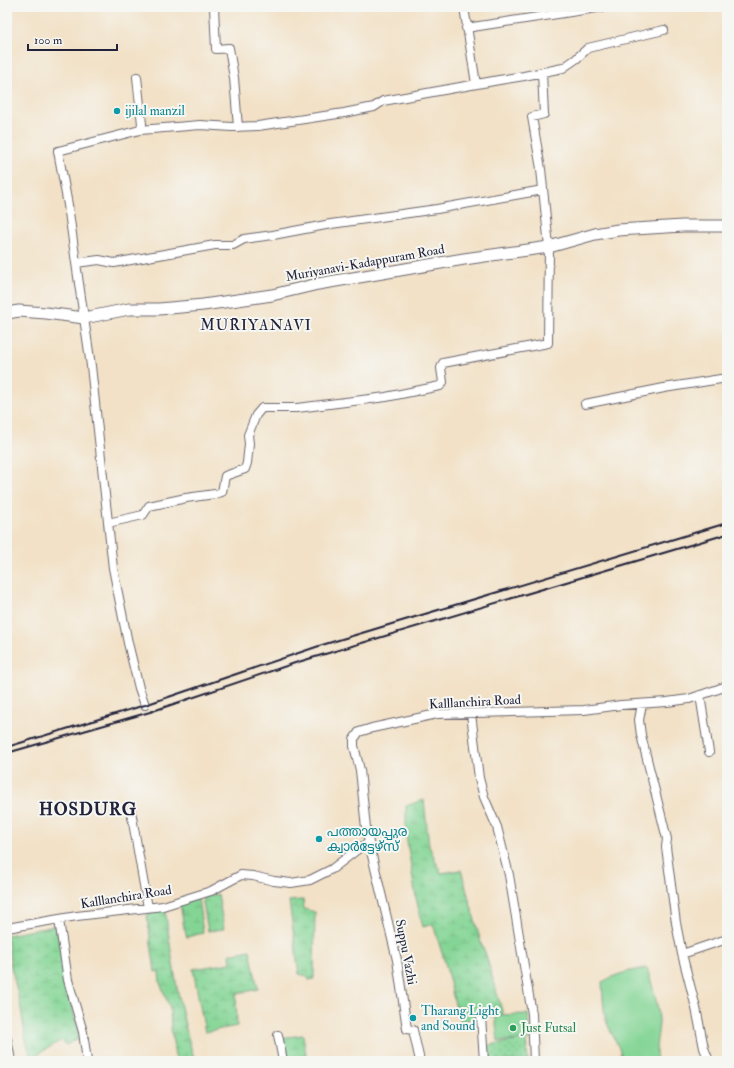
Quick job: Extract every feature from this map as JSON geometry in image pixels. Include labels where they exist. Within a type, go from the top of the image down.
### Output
[{"type":"main road","name":"Muriyanavi-Kadappuram Road","points":[[7,313],[19,311],[84,318],[130,309],[159,309],[203,305],[272,295],[318,284],[464,259],[549,247],[595,234],[618,230],[683,226],[727,226]]},
{"type":"street","points":[[214,7],[216,49],[228,48],[234,78],[238,127]]},
{"type":"street","points":[[464,7],[466,28],[476,84]]},
{"type":"street","points":[[466,28],[603,7]]},
{"type":"street","points":[[145,705],[139,688],[128,643],[113,568],[91,366],[82,299],[58,151],[140,130],[200,124],[238,127],[258,126],[344,114],[374,107],[383,101],[563,68],[588,48],[664,30]]},
{"type":"street","points":[[108,523],[143,515],[150,506],[222,492],[225,476],[245,469],[249,444],[248,435],[256,415],[262,408],[297,408],[386,397],[440,386],[443,382],[441,368],[443,363],[548,343],[549,247],[543,190],[532,117],[544,114],[542,73]]},
{"type":"street","points":[[137,77],[142,124],[140,130]]},
{"type":"street","points":[[76,263],[98,260],[114,263],[215,246],[233,245],[244,239],[273,236],[331,224],[437,209],[543,190]]},
{"type":"street","points":[[585,404],[649,390],[727,378]]},
{"type":"street","name":"Kalllanchira Road","points":[[7,928],[163,906],[211,892],[241,875],[291,883],[310,880],[332,869],[358,849],[369,843],[360,770],[354,746],[354,739],[359,732],[437,714],[584,710],[689,699],[727,686]]},
{"type":"street","points":[[700,695],[709,752]]},
{"type":"street","points":[[642,704],[639,720],[641,735],[667,839],[666,847],[673,902],[682,954],[696,1008],[704,1048],[709,1061]]},
{"type":"street","points":[[471,714],[479,778],[484,797],[497,827],[509,875],[532,1014],[534,1061]]},
{"type":"street","points":[[131,811],[148,908]]},
{"type":"street","name":"Suppu Vazhi","points":[[369,843],[397,960],[407,1029],[413,1030],[420,1061]]},
{"type":"street","points":[[59,920],[68,980],[83,1032],[87,1061]]},
{"type":"street","points":[[682,954],[727,938]]},
{"type":"street","points":[[481,1017],[484,1061]]},
{"type":"street","points":[[278,1035],[283,1061]]},
{"type":"street","points":[[7,1039],[11,1061]]},
{"type":"green space","points":[[424,800],[429,846],[441,873],[461,870],[503,1014],[461,1021],[457,1013],[446,966],[433,924],[423,927],[416,898],[406,835],[406,806]]},
{"type":"green space","points":[[218,894],[224,929],[208,931],[202,897]]},
{"type":"green space","points":[[198,898],[203,933],[187,937],[180,903]]},
{"type":"green space","points":[[303,900],[304,909],[315,912],[314,979],[309,980],[307,976],[299,974],[289,901]]},
{"type":"green space","points":[[165,909],[180,1003],[194,1058],[186,1061],[180,1061],[175,1056],[170,1008],[160,983],[159,971],[155,972],[147,915]]},
{"type":"green space","points":[[55,926],[59,937],[64,974],[80,1038],[66,1045],[62,1040],[31,1058],[26,1041],[20,1003],[11,967],[7,935]]},
{"type":"green space","points":[[250,950],[258,989],[236,994],[237,1026],[205,1032],[193,969],[231,963],[230,954]]},
{"type":"green space","points":[[647,968],[659,1020],[656,1051],[657,1061],[622,1061],[618,1046],[606,1019],[602,982],[614,976]]},
{"type":"green space","name":"Just Futsal","points":[[528,1014],[530,1040],[498,1041],[495,1015]]},
{"type":"green space","points":[[303,1035],[307,1061],[284,1061],[280,1038]]},
{"type":"green space","points":[[526,1039],[528,1061],[485,1061],[486,1059],[490,1058],[489,1045]]},
{"type":"railway","points":[[7,747],[145,705],[322,645],[727,523]]},
{"type":"railway","points":[[7,753],[150,712],[295,663],[727,534]]},
{"type":"place","name":"ijilal manzil","points":[[117,111]]},
{"type":"place","name":"പത്തായപ്പുര ക്വാർട്ടേഴ്സ്","points":[[319,839]]},
{"type":"place","name":"Tharang Light and Sound","points":[[413,1018]]},
{"type":"place","name":"Just Futsal","points":[[513,1028]]},
{"type":"district","name":"MURIYANAVI","points":[[256,325]]},
{"type":"district","name":"HOSDURG","points":[[88,809]]}]
